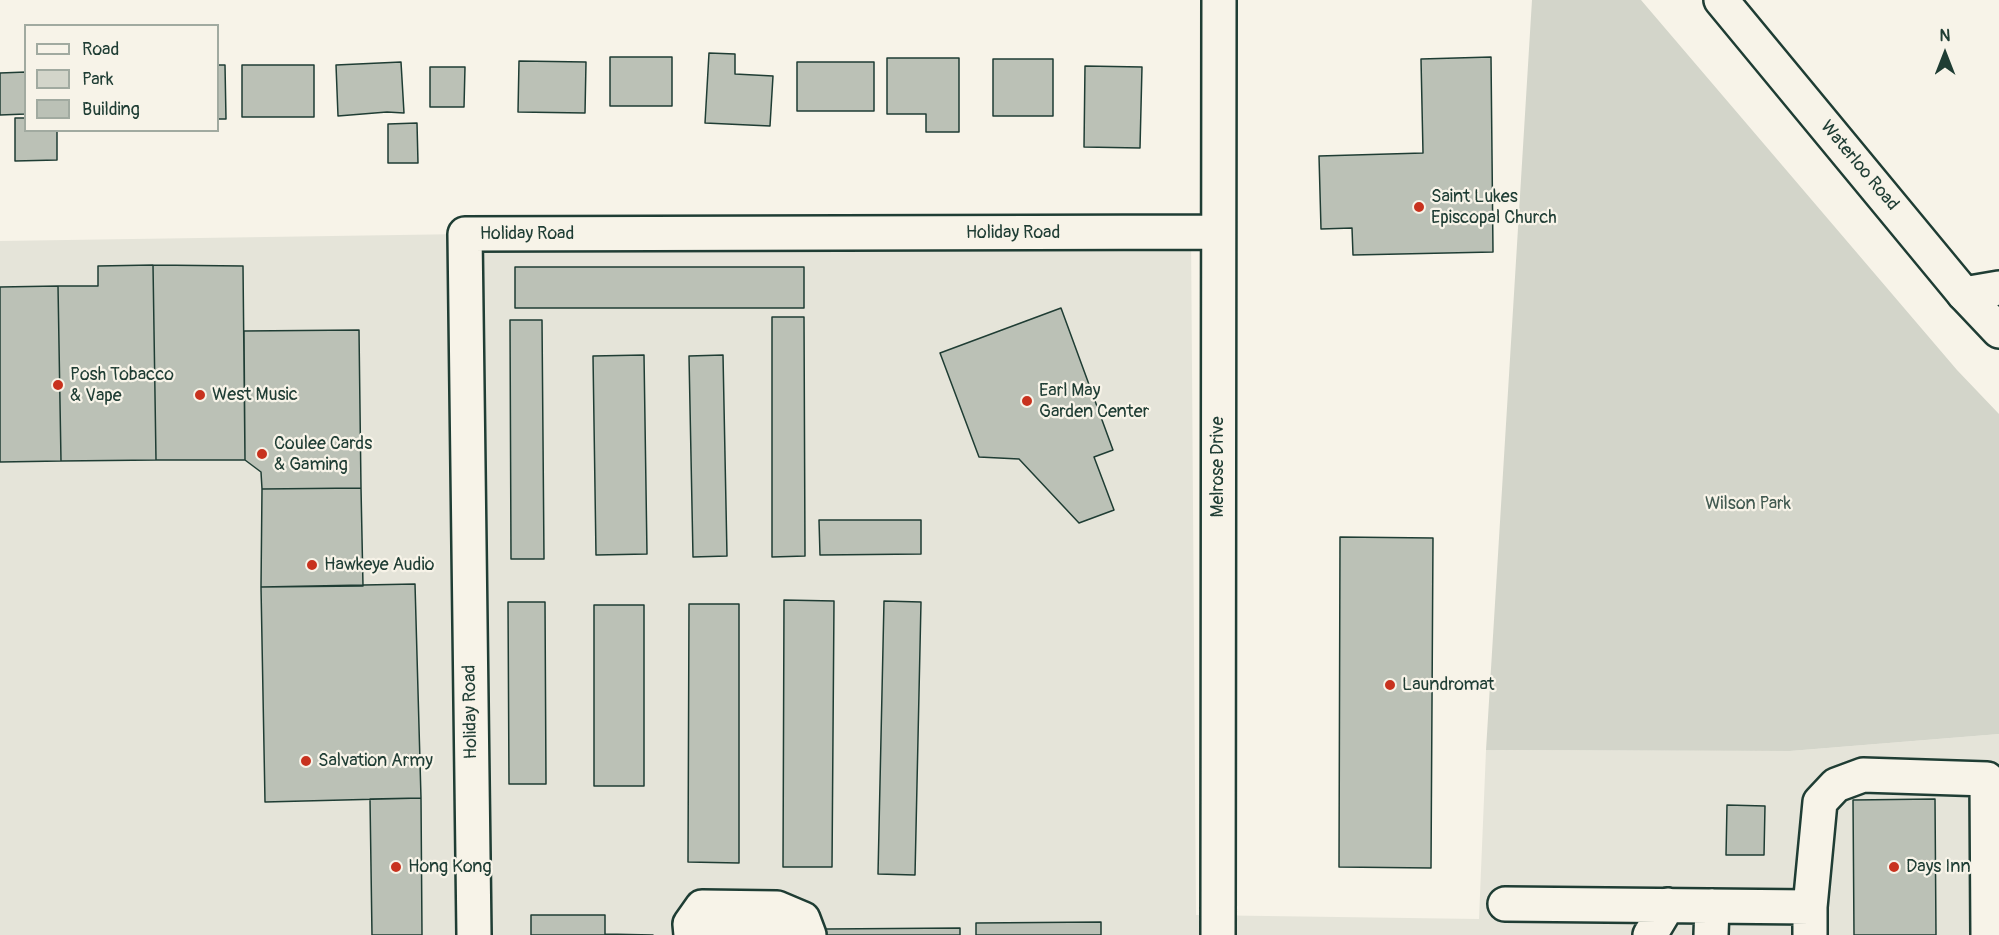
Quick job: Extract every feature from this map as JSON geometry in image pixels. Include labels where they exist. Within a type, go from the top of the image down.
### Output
[{"type":"street","name":"Melrose Drive","points":[[1218,935],[1219,0]]},
{"type":"street","name":"Waterloo Road","points":[[1721,0],[1964,294],[1999,330]]},
{"type":"street","name":"Holiday Road","points":[[474,935],[465,234],[1218,232]]},
{"type":"street","points":[[1964,294],[1999,288]]},
{"type":"street","points":[[1505,904],[1668,905],[1711,920],[1810,921],[1820,802],[1836,785],[1863,775],[1993,778],[1988,935]]},
{"type":"street","points":[[1650,935],[1668,905]]},
{"type":"street","points":[[691,935],[690,924],[702,907],[712,907],[777,908],[803,919],[809,935]]},
{"type":"street","points":[[717,935],[750,929],[785,935]]},
{"type":"shaded area","points":[[1191,232],[1196,915],[1479,919],[1486,750],[1790,751],[1999,734],[1999,935],[0,935],[0,241],[465,234]]},
{"type":"green space","name":"Wilson Park","points":[[1532,0],[1641,0],[1957,370],[1999,414],[1999,734],[1790,751],[1486,750]]},
{"type":"building","points":[[709,53],[735,54],[735,74],[773,76],[770,126],[705,123]]},
{"type":"building","points":[[610,57],[672,57],[672,106],[610,106]]},
{"type":"building","points":[[1491,57],[1493,252],[1353,255],[1352,228],[1321,229],[1319,156],[1423,153],[1421,59]]},
{"type":"building","points":[[887,58],[959,58],[959,132],[926,132],[926,114],[887,114]]},
{"type":"building","points":[[993,59],[1053,59],[1053,116],[993,116]]},
{"type":"building","points":[[519,61],[586,62],[585,113],[518,112]]},
{"type":"building","points":[[401,62],[404,113],[338,116],[336,65]]},
{"type":"building","points":[[797,62],[874,62],[874,111],[797,111]]},
{"type":"building","points":[[219,65],[225,65],[226,119],[219,119]]},
{"type":"building","points":[[242,65],[314,65],[314,117],[242,117]]},
{"type":"building","points":[[1085,66],[1142,67],[1140,148],[1084,147]]},
{"type":"building","points":[[430,67],[465,67],[464,107],[430,107]]},
{"type":"building","points":[[24,72],[24,114],[0,115],[0,73]]},
{"type":"building","points":[[15,118],[24,118],[24,132],[57,132],[57,160],[15,161]]},
{"type":"building","points":[[417,123],[418,163],[388,163],[388,124]]},
{"type":"building","name":"West Music","points":[[153,265],[243,266],[245,460],[156,460]]},
{"type":"building","points":[[153,265],[156,460],[61,461],[58,286],[98,286],[98,266]]},
{"type":"building","points":[[515,267],[804,267],[804,308],[515,308]]},
{"type":"building","points":[[58,286],[61,461],[0,462],[0,287]]},
{"type":"building","name":"Earl May Garden Center","points":[[1061,308],[1113,450],[1094,457],[1114,510],[1079,523],[1019,459],[979,457],[940,353]]},
{"type":"building","points":[[772,317],[804,317],[805,556],[772,557]]},
{"type":"building","points":[[510,320],[542,320],[544,559],[511,559]]},
{"type":"building","points":[[359,330],[361,488],[262,489],[261,472],[245,460],[244,331]]},
{"type":"building","points":[[644,355],[647,554],[596,555],[593,356]]},
{"type":"building","points":[[723,355],[727,556],[693,557],[689,356]]},
{"type":"building","points":[[361,488],[363,586],[261,587],[262,489]]},
{"type":"building","points":[[819,520],[921,520],[921,554],[820,555]]},
{"type":"building","points":[[1340,537],[1433,538],[1431,868],[1339,867]]},
{"type":"building","points":[[415,584],[421,798],[265,802],[261,587]]},
{"type":"building","points":[[784,600],[834,601],[832,867],[783,867]]},
{"type":"building","points":[[884,601],[921,602],[915,875],[878,874]]},
{"type":"building","points":[[508,602],[545,602],[546,784],[509,784]]},
{"type":"building","points":[[689,604],[739,604],[739,863],[688,862]]},
{"type":"building","points":[[594,605],[644,605],[644,786],[594,786]]},
{"type":"building","name":"Hong Kong","points":[[421,798],[422,935],[372,935],[370,799]]},
{"type":"building","name":"Days Inn","points":[[1935,799],[1936,935],[1854,935],[1853,800]]},
{"type":"building","points":[[1727,805],[1765,806],[1764,855],[1726,855]]},
{"type":"building","points":[[531,915],[605,915],[605,934],[653,935],[531,935]]},
{"type":"building","points":[[1101,922],[1101,935],[976,935],[976,923]]},
{"type":"building","points":[[960,928],[960,935],[826,935],[826,929]]},
{"type":"place","name":"Saint Lukes Episcopal Church","points":[[1419,207]]},
{"type":"place","name":"Posh Tobacco & Vape","points":[[58,385]]},
{"type":"place","name":"West Music","points":[[200,395]]},
{"type":"place","name":"Earl May Garden Center","points":[[1027,401]]},
{"type":"place","name":"Coulee Cards & Gaming","points":[[262,454]]},
{"type":"place","name":"Hawkeye Audio","points":[[312,565]]},
{"type":"place","name":"Laundromat","points":[[1390,685]]},
{"type":"place","name":"Salvation Army","points":[[306,761]]},
{"type":"place","name":"Hong Kong","points":[[396,867]]},
{"type":"place","name":"Days Inn","points":[[1894,867]]}]
